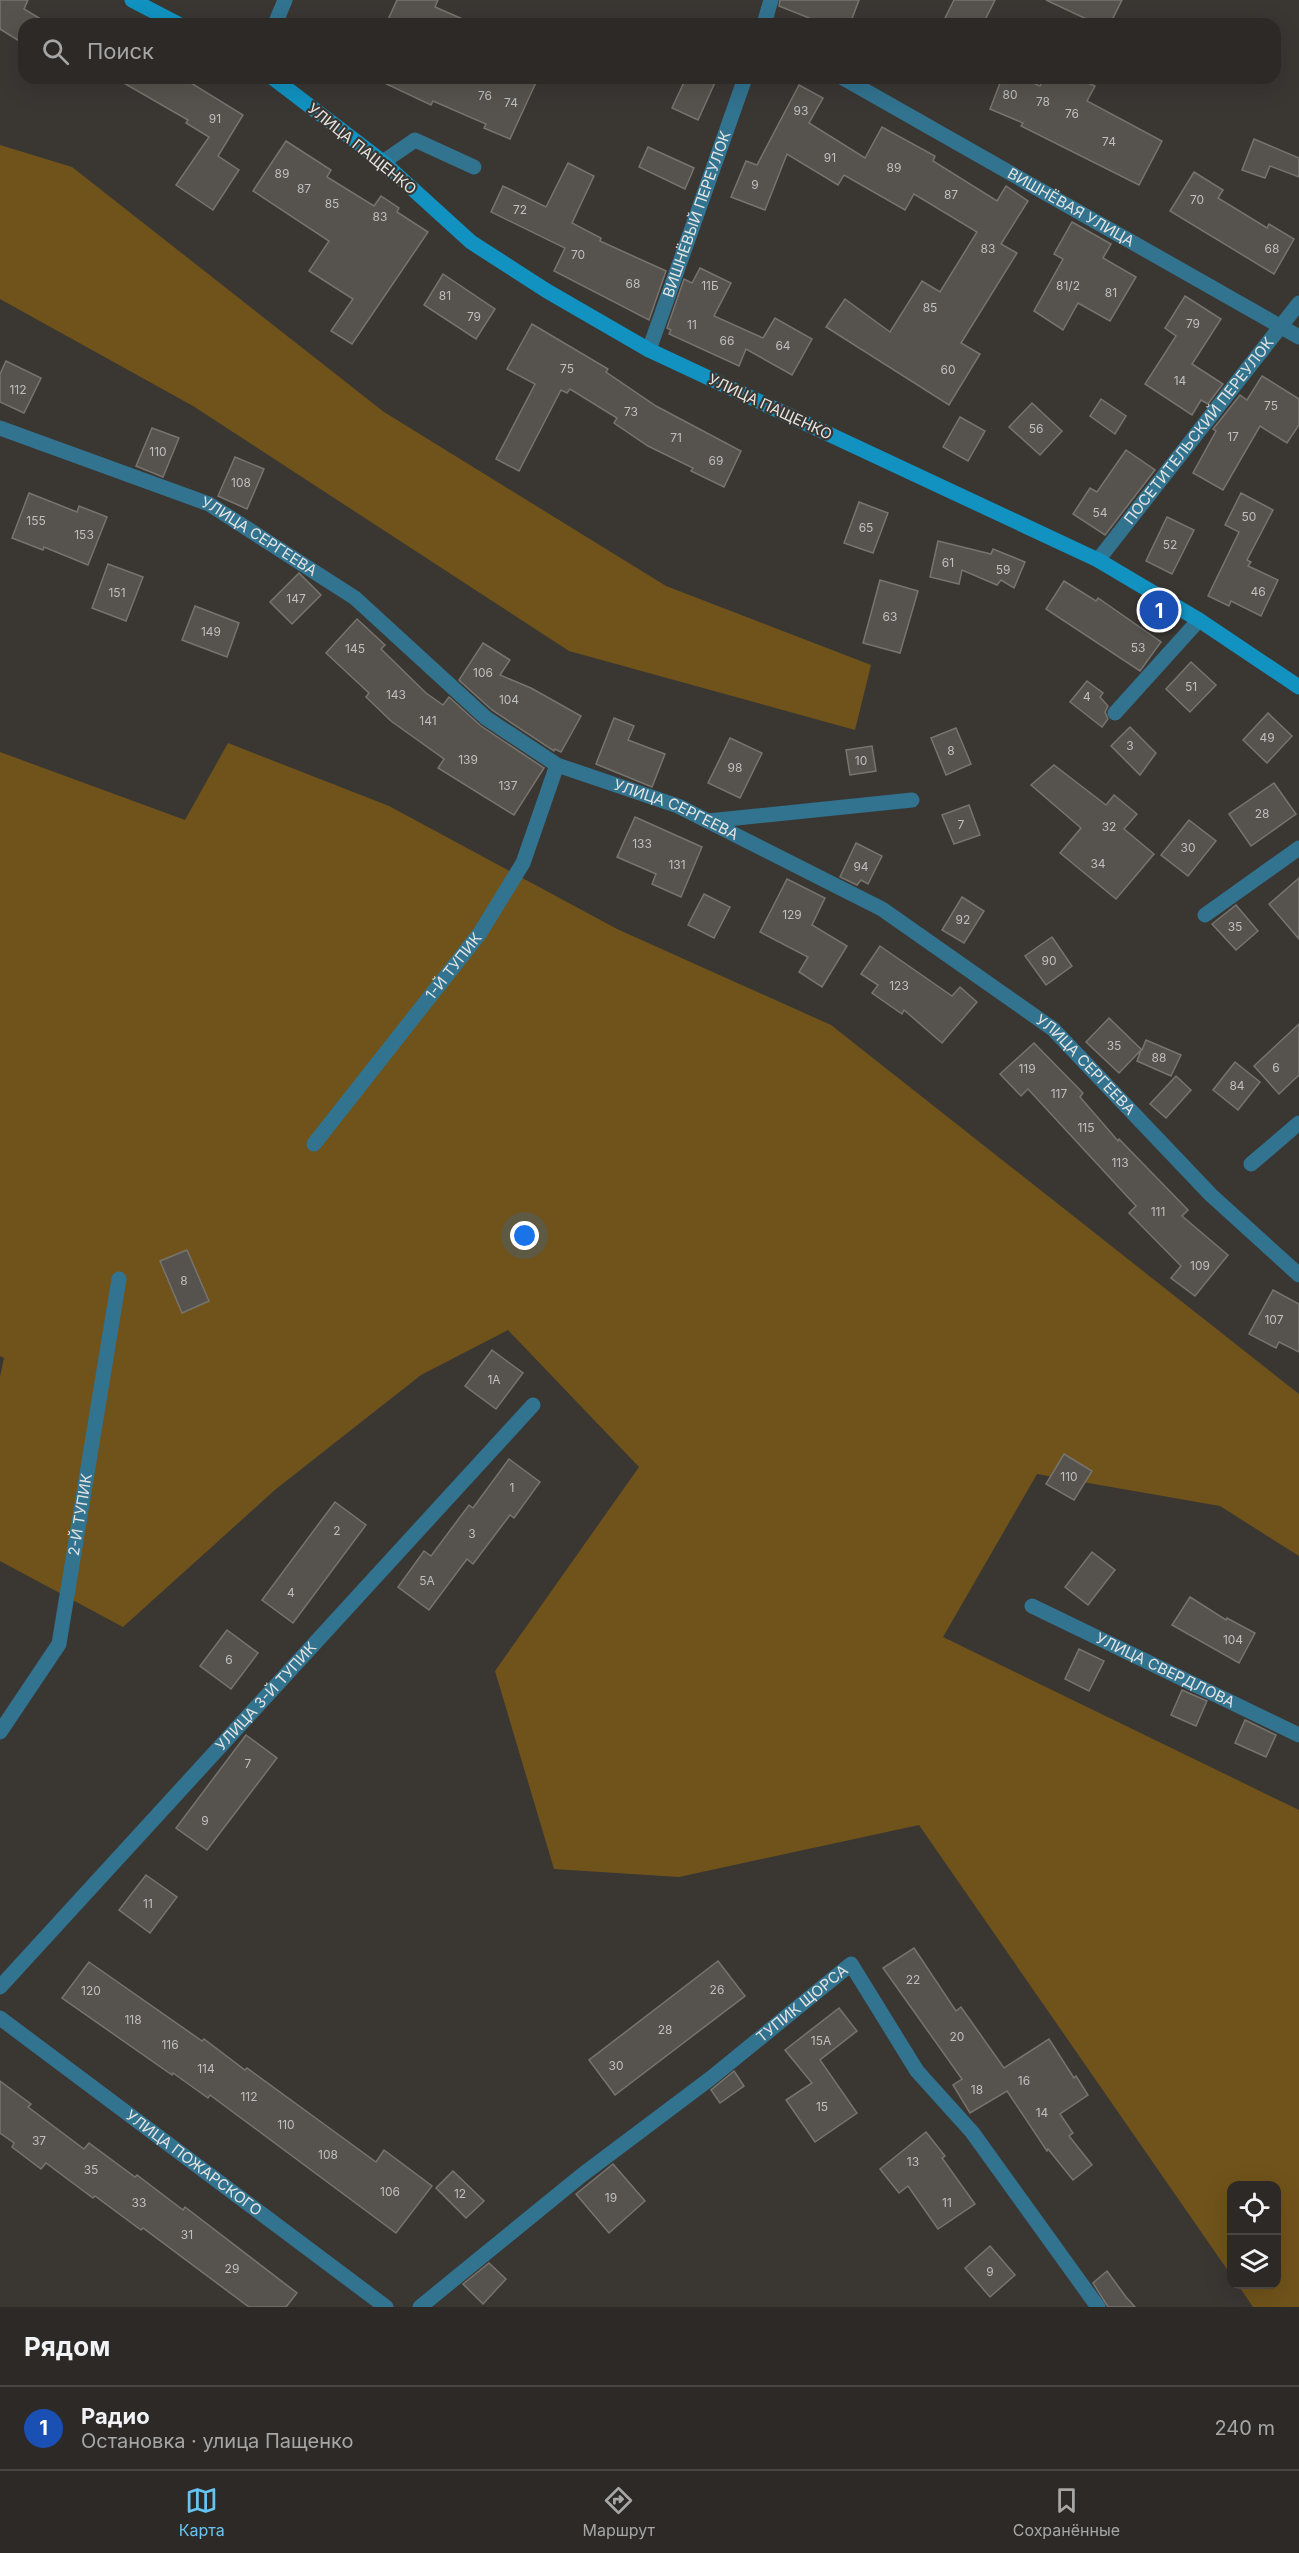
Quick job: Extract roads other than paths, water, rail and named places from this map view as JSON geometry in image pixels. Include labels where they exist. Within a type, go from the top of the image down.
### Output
[{"type":"street","points":[[132,0],[166,18]]},
{"type":"street","points":[[278,18],[285,0]]},
{"type":"street","points":[[766,18],[771,0]]},
{"type":"street","name":"УЛИЦА ПАЩЕНКО","points":[[281,84],[383,162],[471,242],[547,291],[650,350],[1098,560],[1199,620],[1299,687]]},
{"type":"street","name":"ВИШНЁВЫЙ ПЕРЕУЛОК","points":[[650,350],[743,84]]},
{"type":"street","name":"ВИШНЁВАЯ УЛИЦА","points":[[854,84],[1299,337]]},
{"type":"street","points":[[383,162],[415,140],[474,167]]},
{"type":"street","name":"ПОСЕТИТЕЛЬСКИЙ ПЕРЕУЛОК","points":[[1098,560],[1299,303]]},
{"type":"street","name":"УЛИЦА СЕРГЕЕВА","points":[[0,428],[209,504],[355,598],[486,718],[557,765],[678,806],[882,909],[1053,1029],[1211,1195],[1299,1275]]},
{"type":"street","points":[[1114,713],[1199,620]]},
{"type":"street","name":"1-Й ТУПИК","points":[[314,1144],[480,933],[523,863],[557,765]]},
{"type":"street","points":[[708,821],[912,800]]},
{"type":"street","points":[[1204,915],[1299,848]]},
{"type":"street","points":[[1251,1164],[1299,1123]]},
{"type":"street","name":"2-Й ТУПИК","points":[[0,1732],[59,1644],[119,1279]]},
{"type":"street","name":"УЛИЦА 3-Й ТУПИК","points":[[0,1987],[533,1405]]},
{"type":"street","name":"УЛИЦА СВЕРДЛОВА","points":[[1032,1606],[1299,1735]]},
{"type":"street","name":"ТУПИК ЩОРСА","points":[[420,2307],[582,2175],[711,2078],[851,1964],[917,2071],[972,2132],[1098,2307]]},
{"type":"street","name":"УЛИЦА ПОЖАРСКОГО","points":[[0,2018],[386,2307]]},
{"type":"place","name":"Радио","points":[[1159,610]]}]
